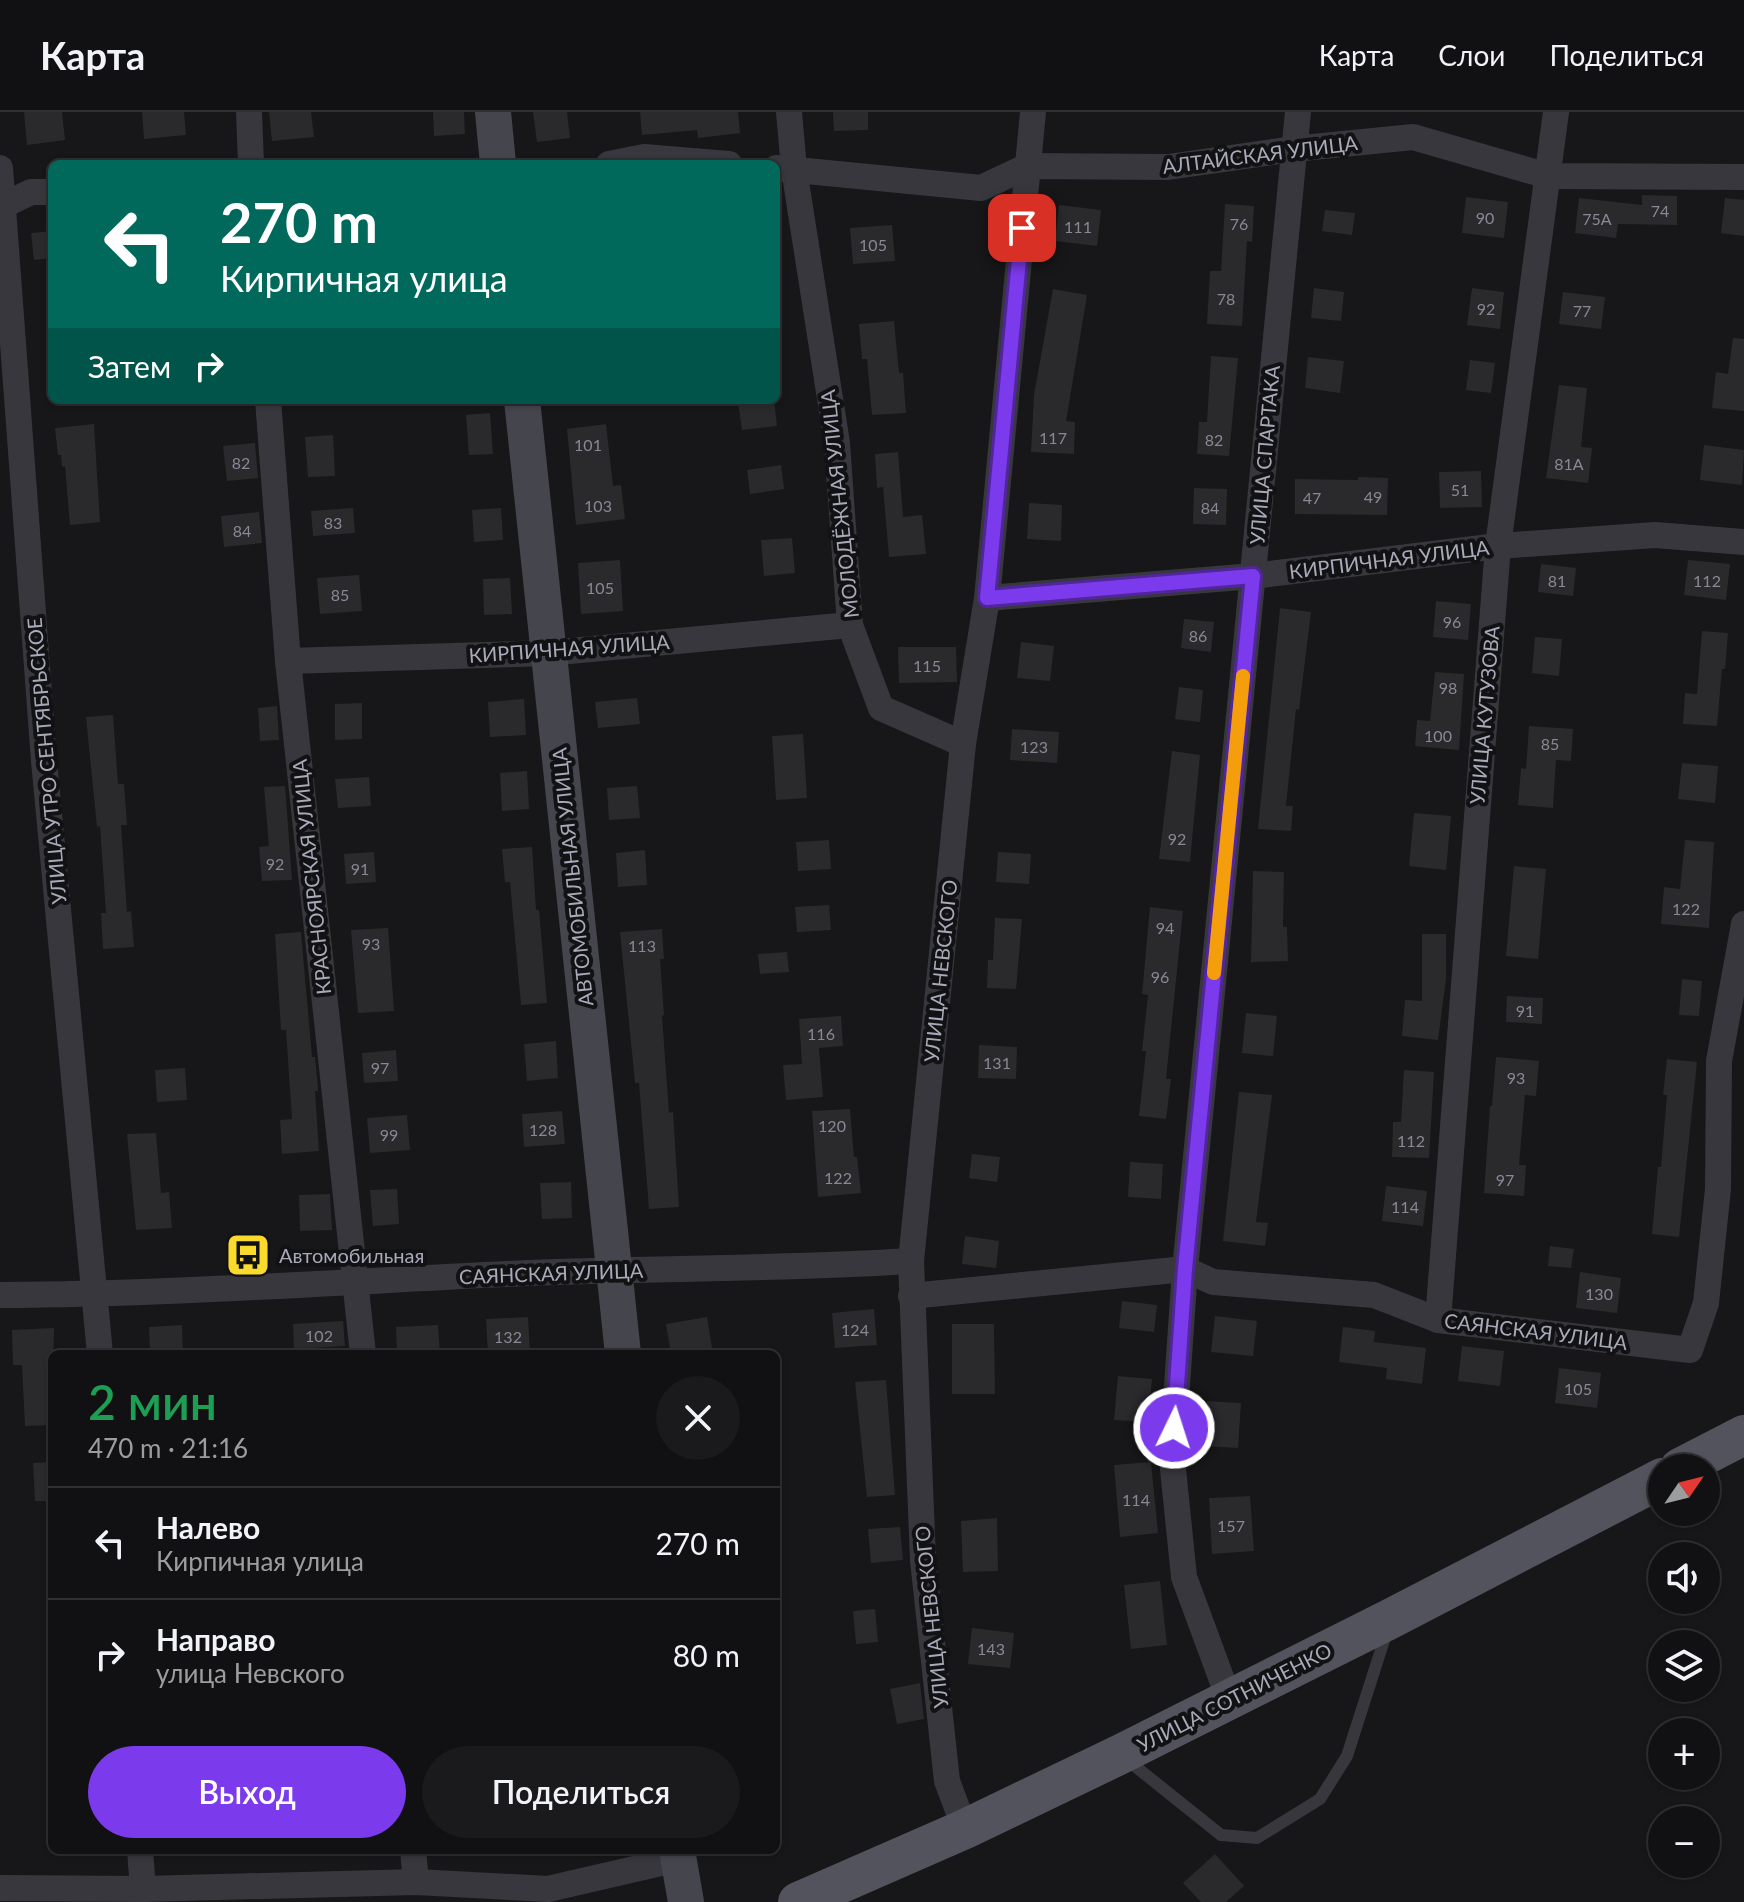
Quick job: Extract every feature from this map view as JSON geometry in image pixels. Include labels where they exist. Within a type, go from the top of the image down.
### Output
[{"type":"main road","points":[[1707,1454],[1744,1435]]},
{"type":"main road","name":"УЛИЦА СОТНИЧЕНКО","points":[[798,1902],[965,1829],[1121,1754],[1648,1485]]},
{"type":"street","points":[[249,112],[251,160]]},
{"type":"street","points":[[493,112],[498,160]]},
{"type":"street","name":"МОЛОДЁЖНАЯ УЛИЦА","points":[[789,112],[785,168],[837,443],[850,625],[881,708],[963,744]]},
{"type":"street","name":"УЛИЦА НЕВСКОГО","points":[[965,1829],[947,1781],[923,1560],[911,1261],[963,744],[987,598],[1033,112]]},
{"type":"street","name":"УЛИЦА СПАРТАКА","points":[[1229,1699],[1184,1577],[1172,1459],[1185,1269],[1298,112]]},
{"type":"street","name":"УЛИЦА КУТУЗОВА","points":[[1438,1320],[1498,546],[1556,112]]},
{"type":"street","name":"АЛТАЙСКАЯ УЛИЦА","points":[[785,168],[981,188],[1028,166],[1168,167],[1293,149],[1413,137],[1548,176],[1744,177]]},
{"type":"street","points":[[629,160],[644,157],[680,160]]},
{"type":"street","name":"УЛИЦА УТРО СЕНТЯБРЬСКОЕ","points":[[0,168],[44,761],[100,1350]]},
{"type":"street","points":[[2,206],[31,192],[48,192]]},
{"type":"street","name":"КРАСНОЯРСКАЯ УЛИЦА","points":[[268,404],[288,661],[363,1350]]},
{"type":"street","name":"АВТОМОБИЛЬНАЯ УЛИЦА","points":[[522,404],[623,1350]]},
{"type":"street","name":"КИРПИЧНАЯ УЛИЦА","points":[[987,598],[1253,576],[1498,546],[1655,535],[1744,542]]},
{"type":"street","name":"КИРПИЧНАЯ УЛИЦА","points":[[288,661],[548,653],[850,625]]},
{"type":"street","name":"САЯНСКАЯ УЛИЦА","points":[[911,1296],[1185,1269],[1213,1282],[1374,1295],[1438,1320],[1690,1350],[1706,1303],[1718,1189],[1719,1061],[1744,924]]},
{"type":"street","name":"САЯНСКАЯ УЛИЦА","points":[[0,1295],[96,1295],[614,1270],[911,1261]]},
{"type":"street","points":[[140,1854],[143,1889]]},
{"type":"street","points":[[413,1854],[416,1882]]},
{"type":"street","points":[[0,1888],[143,1889],[416,1882],[548,1889],[677,1854],[686,1902]]},
{"type":"lane","points":[[1121,1754],[1221,1835],[1257,1838],[1320,1799],[1347,1756],[1390,1619]]},
{"type":"building","points":[[24,112],[62,112],[65,140],[27,145]]},
{"type":"building","points":[[142,112],[184,112],[186,135],[144,139]]},
{"type":"building","points":[[269,112],[311,112],[314,137],[272,141]]},
{"type":"building","points":[[433,112],[464,112],[465,134],[434,136]]},
{"type":"building","points":[[533,112],[567,112],[570,138],[537,142]]},
{"type":"building","points":[[640,112],[738,112],[740,133],[698,138],[697,130],[642,135]]},
{"type":"building","points":[[833,112],[868,112],[868,130],[834,131]]},
{"type":"building","points":[[1642,195],[1677,196],[1677,225],[1618,224],[1616,238],[1575,233],[1579,198],[1642,205]]},
{"type":"building","points":[[1466,197],[1508,202],[1504,238],[1462,233]]},
{"type":"building","points":[[1725,198],[1744,200],[1744,236],[1721,233]]},
{"type":"building","points":[[1225,204],[1254,206],[1252,242],[1247,241],[1242,326],[1207,324],[1210,271],[1221,271]]},
{"type":"building","points":[[1059,205],[1101,210],[1097,246],[1055,241]]},
{"type":"building","points":[[1325,210],[1355,213],[1352,235],[1322,231]]},
{"type":"building","points":[[892,225],[895,261],[853,264],[850,228]]},
{"type":"building","points":[[48,231],[48,258],[34,260],[31,233]]},
{"type":"building","points":[[1314,288],[1344,292],[1341,321],[1311,318]]},
{"type":"building","points":[[1472,288],[1504,292],[1500,329],[1467,325]]},
{"type":"building","points":[[1053,289],[1087,295],[1066,421],[1075,422],[1074,454],[1031,452],[1034,395]]},
{"type":"building","points":[[1563,292],[1605,297],[1601,329],[1559,324]]},
{"type":"building","points":[[894,321],[906,413],[872,415],[867,359],[862,359],[859,324]]},
{"type":"building","points":[[1733,338],[1744,339],[1744,411],[1712,408],[1716,372],[1728,374]]},
{"type":"building","points":[[1211,356],[1238,358],[1229,456],[1197,454],[1199,422],[1207,422]]},
{"type":"building","points":[[1308,357],[1344,361],[1340,393],[1305,388]]},
{"type":"building","points":[[1470,360],[1495,363],[1491,393],[1466,390]]},
{"type":"building","points":[[1559,385],[1587,388],[1581,447],[1592,448],[1588,483],[1546,478]]},
{"type":"building","points":[[738,404],[774,404],[777,426],[742,430]]},
{"type":"building","points":[[490,413],[493,454],[469,455],[466,415]]},
{"type":"building","points":[[94,424],[100,522],[70,525],[65,466],[62,467],[61,455],[58,455],[55,428]]},
{"type":"building","points":[[606,424],[613,486],[621,485],[625,519],[576,525],[567,429]]},
{"type":"building","points":[[333,435],[335,476],[308,477],[305,437]]},
{"type":"building","points":[[255,443],[258,478],[227,481],[223,446]]},
{"type":"building","points":[[1704,445],[1744,450],[1742,485],[1700,480]]},
{"type":"building","points":[[898,452],[903,517],[922,515],[926,554],[889,557],[883,487],[877,488],[875,454]]},
{"type":"building","points":[[781,465],[784,489],[750,494],[747,470]]},
{"type":"building","points":[[1481,471],[1482,507],[1440,508],[1439,472]]},
{"type":"building","points":[[1358,477],[1388,478],[1387,515],[1295,514],[1295,479],[1358,480]]},
{"type":"building","points":[[1194,488],[1227,489],[1226,525],[1193,524]]},
{"type":"building","points":[[1029,503],[1062,505],[1061,541],[1027,539]]},
{"type":"building","points":[[353,508],[355,533],[313,536],[311,511]]},
{"type":"building","points":[[501,508],[503,540],[474,542],[472,510]]},
{"type":"building","points":[[259,512],[262,543],[224,547],[221,516]]},
{"type":"building","points":[[792,538],[795,573],[764,576],[761,540]]},
{"type":"building","points":[[620,560],[623,611],[581,614],[578,563]]},
{"type":"building","points":[[1688,560],[1730,564],[1726,600],[1684,595]]},
{"type":"building","points":[[1541,564],[1576,568],[1573,596],[1538,592]]},
{"type":"building","points":[[359,575],[362,611],[320,614],[317,578]]},
{"type":"building","points":[[510,578],[512,614],[484,615],[483,579]]},
{"type":"building","points":[[1436,601],[1471,604],[1468,640],[1433,637]]},
{"type":"building","points":[[1280,608],[1311,612],[1299,710],[1296,709],[1286,806],[1293,806],[1291,831],[1258,829]]},
{"type":"building","points":[[1184,619],[1214,622],[1211,652],[1181,648]]},
{"type":"building","points":[[1702,631],[1728,633],[1717,726],[1683,724],[1685,693],[1697,694]]},
{"type":"building","points":[[1535,637],[1562,639],[1559,676],[1532,673]]},
{"type":"building","points":[[1021,642],[1054,646],[1050,681],[1017,678]]},
{"type":"building","points":[[898,647],[956,647],[957,682],[899,683]]},
{"type":"building","points":[[1435,672],[1464,674],[1459,750],[1415,746],[1417,720],[1430,721]]},
{"type":"building","points":[[1179,687],[1203,690],[1200,722],[1175,719]]},
{"type":"building","points":[[637,698],[640,724],[598,728],[595,702]]},
{"type":"building","points":[[524,699],[526,735],[490,737],[488,702]]},
{"type":"building","points":[[362,703],[362,739],[335,740],[335,704]]},
{"type":"building","points":[[277,706],[279,740],[260,741],[258,708]]},
{"type":"building","points":[[113,715],[118,784],[124,784],[127,825],[121,825],[127,912],[131,911],[134,947],[103,949],[101,913],[106,913],[100,826],[97,827],[86,717]]},
{"type":"building","points":[[1529,726],[1573,729],[1571,761],[1556,760],[1553,808],[1518,805],[1521,768],[1526,769]]},
{"type":"building","points":[[1012,729],[1059,732],[1057,763],[1010,760]]},
{"type":"building","points":[[803,734],[807,798],[776,800],[772,736]]},
{"type":"building","points":[[1172,751],[1200,755],[1190,862],[1159,859]]},
{"type":"building","points":[[1682,763],[1718,766],[1715,803],[1678,799]]},
{"type":"building","points":[[527,771],[529,809],[502,811],[500,773]]},
{"type":"building","points":[[369,777],[371,806],[338,808],[335,779]]},
{"type":"building","points":[[285,786],[292,880],[262,881],[259,847],[269,846],[264,787]]},
{"type":"building","points":[[637,786],[640,818],[609,820],[607,788]]},
{"type":"building","points":[[1414,813],[1451,816],[1446,870],[1409,866]]},
{"type":"building","points":[[829,840],[831,869],[798,871],[796,842]]},
{"type":"building","points":[[1685,840],[1714,842],[1709,928],[1661,924],[1664,887],[1680,889]]},
{"type":"building","points":[[532,847],[547,1003],[521,1005],[510,882],[505,882],[502,849]]},
{"type":"building","points":[[645,850],[647,885],[618,887],[616,853]]},
{"type":"building","points":[[374,852],[376,882],[346,884],[344,854]]},
{"type":"building","points":[[998,852],[1031,854],[1029,884],[996,882]]},
{"type":"building","points":[[1514,866],[1546,869],[1538,959],[1506,956]]},
{"type":"building","points":[[1253,871],[1284,872],[1283,927],[1287,927],[1288,961],[1251,962]]},
{"type":"building","points":[[829,905],[831,930],[797,932],[795,907]]},
{"type":"building","points":[[1150,907],[1183,911],[1166,1079],[1171,1079],[1166,1119],[1139,1116],[1146,1051],[1142,1051],[1148,995],[1142,994]]},
{"type":"building","points":[[995,918],[1022,919],[1016,989],[987,988],[988,960],[993,960]]},
{"type":"building","points":[[388,928],[394,1011],[358,1013],[351,930]]},
{"type":"building","points":[[662,929],[662,1016],[669,1113],[673,1112],[679,1207],[649,1209],[639,1083],[635,1083],[620,932]]},
{"type":"building","points":[[301,932],[312,1057],[315,1057],[318,1088],[315,1091],[319,1151],[282,1154],[280,1120],[292,1119],[286,1030],[281,1030],[275,934]]},
{"type":"building","points":[[1422,934],[1446,934],[1446,979],[1438,1040],[1402,1036],[1405,1000],[1422,1001]]},
{"type":"building","points":[[787,952],[789,972],[760,974],[758,954]]},
{"type":"building","points":[[1682,979],[1702,981],[1699,1016],[1679,1015]]},
{"type":"building","points":[[1507,996],[1543,998],[1542,1024],[1506,1022]]},
{"type":"building","points":[[1246,1013],[1277,1016],[1273,1056],[1242,1053]]},
{"type":"building","points":[[841,1016],[843,1046],[819,1048],[823,1097],[786,1100],[783,1065],[802,1064],[799,1019]]},
{"type":"building","points":[[556,1041],[558,1078],[527,1081],[524,1044]]},
{"type":"building","points":[[979,1045],[1017,1047],[1016,1079],[978,1078]]},
{"type":"building","points":[[396,1050],[398,1081],[364,1083],[362,1053]]},
{"type":"building","points":[[1496,1057],[1539,1061],[1536,1096],[1525,1095],[1519,1165],[1526,1165],[1524,1196],[1484,1193]]},
{"type":"building","points":[[1667,1059],[1697,1062],[1679,1237],[1652,1234],[1658,1167],[1661,1167]]},
{"type":"building","points":[[185,1068],[187,1100],[157,1102],[155,1070]]},
{"type":"building","points":[[1404,1070],[1434,1072],[1429,1158],[1392,1157],[1393,1122],[1401,1122]]},
{"type":"building","points":[[1239,1092],[1272,1095],[1256,1222],[1268,1223],[1265,1246],[1223,1241]]},
{"type":"building","points":[[850,1109],[861,1193],[818,1197],[812,1111]]},
{"type":"building","points":[[562,1111],[565,1144],[524,1147],[522,1114]]},
{"type":"building","points":[[407,1115],[410,1150],[370,1153],[367,1118]]},
{"type":"building","points":[[156,1133],[161,1193],[169,1192],[172,1228],[136,1230],[127,1134]]},
{"type":"building","points":[[972,1154],[1000,1157],[997,1182],[969,1178]]},
{"type":"building","points":[[1130,1162],[1163,1164],[1161,1199],[1128,1197]]},
{"type":"building","points":[[571,1182],[572,1218],[542,1219],[540,1183]]},
{"type":"building","points":[[1386,1186],[1427,1191],[1423,1226],[1382,1221]]},
{"type":"building","points":[[397,1189],[399,1224],[373,1226],[370,1190]]},
{"type":"building","points":[[330,1194],[332,1230],[300,1231],[299,1195]]},
{"type":"building","points":[[965,1236],[999,1241],[996,1268],[962,1264]]},
{"type":"building","points":[[1550,1246],[1574,1249],[1571,1268],[1548,1266]]},
{"type":"building","points":[[1580,1272],[1621,1278],[1617,1313],[1576,1308]]},
{"type":"building","points":[[1122,1301],[1157,1305],[1154,1332],[1119,1328]]},
{"type":"building","points":[[874,1309],[877,1345],[835,1348],[832,1313]]},
{"type":"building","points":[[1215,1316],[1257,1321],[1253,1356],[1211,1352]]},
{"type":"building","points":[[528,1317],[530,1350],[488,1350],[486,1319]]},
{"type":"building","points":[[707,1317],[712,1350],[670,1350],[666,1324]]},
{"type":"building","points":[[343,1321],[345,1346],[294,1349],[293,1324]]},
{"type":"building","points":[[952,1324],[994,1324],[995,1394],[952,1394]]},
{"type":"building","points":[[182,1325],[183,1350],[150,1350],[149,1327]]},
{"type":"building","points":[[438,1325],[440,1350],[397,1350],[396,1327]]},
{"type":"building","points":[[1343,1327],[1375,1331],[1374,1342],[1426,1348],[1422,1384],[1386,1379],[1387,1368],[1339,1362]]},
{"type":"building","points":[[54,1328],[54,1350],[48,1350],[48,1425],[25,1426],[22,1365],[13,1365],[12,1330]]},
{"type":"building","points":[[1462,1346],[1504,1351],[1500,1386],[1458,1381]]},
{"type":"building","points":[[1559,1368],[1601,1373],[1597,1408],[1555,1403]]},
{"type":"building","points":[[1118,1376],[1152,1379],[1148,1422],[1114,1420]]},
{"type":"building","points":[[886,1380],[895,1495],[867,1497],[855,1382]]},
{"type":"building","points":[[1207,1401],[1241,1403],[1238,1448],[1204,1446]]},
{"type":"building","points":[[48,1462],[48,1501],[35,1501],[33,1463]]},
{"type":"building","points":[[1151,1462],[1158,1533],[1120,1537],[1114,1465]]},
{"type":"building","points":[[1250,1496],[1254,1551],[1212,1554],[1209,1498]]},
{"type":"building","points":[[997,1518],[998,1571],[963,1572],[961,1521]]},
{"type":"building","points":[[900,1527],[903,1560],[871,1563],[868,1529]]},
{"type":"building","points":[[1160,1581],[1167,1645],[1131,1649],[1124,1585]]},
{"type":"building","points":[[875,1609],[878,1642],[856,1644],[853,1611]]},
{"type":"building","points":[[972,1628],[1014,1633],[1010,1668],[968,1664]]},
{"type":"building","points":[[920,1683],[924,1719],[897,1724],[890,1689]]},
{"type":"building","points":[[1215,1854],[1244,1886],[1226,1902],[1201,1902],[1183,1883]]},
{"type":"slow traffic","points":[[1214,973],[1243,676]]},
{"type":"place","name":"Автомобильная","points":[[248,1255]]},
{"type":"route","points":[[1022,228],[987,598],[1253,576],[1185,1269],[1174,1428]]}]
